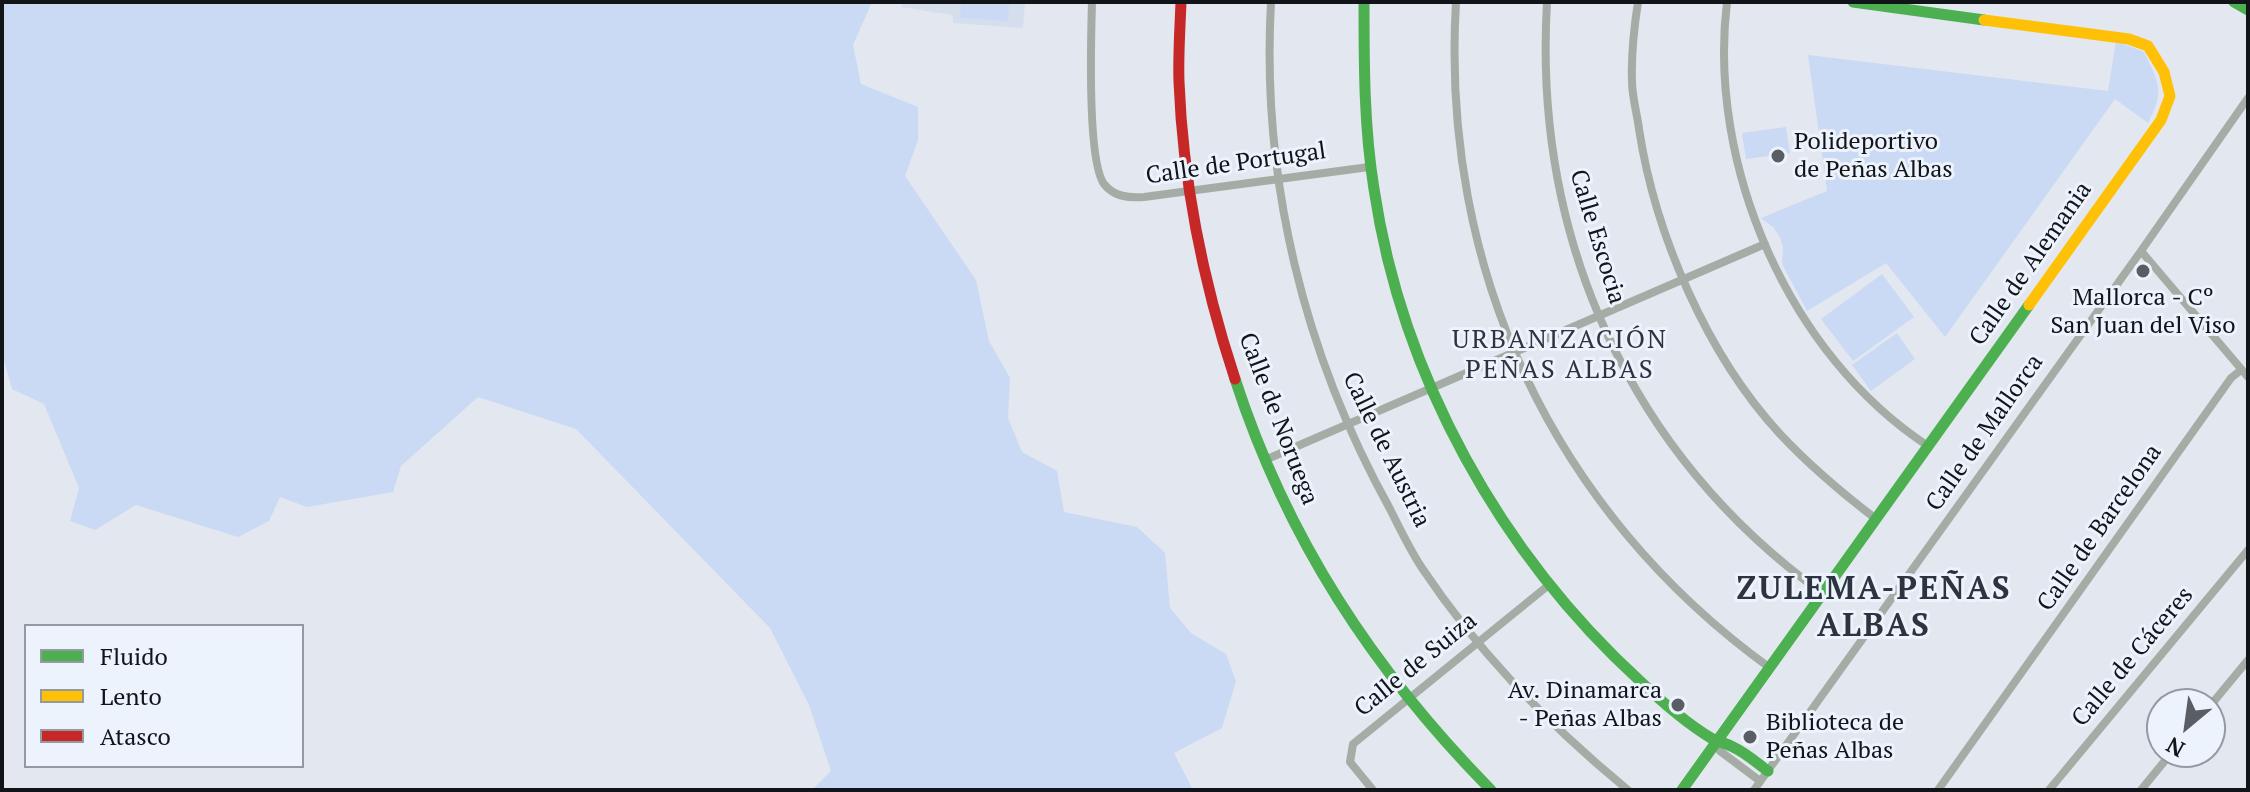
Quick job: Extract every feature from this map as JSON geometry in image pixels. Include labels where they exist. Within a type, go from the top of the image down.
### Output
[{"type":"street","name":"Calle de Portugal","points":[[1092,2],[1091,62],[1097,165],[1109,189],[1125,197],[1369,167]]},
{"type":"street","name":"Calle de Noruega","points":[[1181,2],[1177,41],[1189,191],[1205,276],[1229,366],[1265,460],[1306,547],[1357,633],[1439,736],[1491,790]]},
{"type":"street","name":"Calle de Austria","points":[[1271,2],[1270,81],[1277,178],[1311,332],[1347,426],[1421,567],[1478,642],[1526,697],[1628,790]]},
{"type":"street","points":[[1364,2],[1363,89],[1369,167],[1392,281],[1431,389],[1461,450],[1506,526],[1577,616],[1638,679],[1717,741],[1725,742],[1764,776]]},
{"type":"street","points":[[1456,2],[1454,88],[1464,180],[1483,271],[1514,352],[1552,428],[1601,503],[1659,573],[1717,629],[1770,668]]},
{"type":"street","name":"Calle Escocia","points":[[1547,2],[1545,89],[1555,170],[1572,240],[1611,345],[1682,462],[1774,558],[1822,593]]},
{"type":"street","points":[[1638,2],[1632,38],[1632,84],[1644,159],[1660,221],[1683,279],[1730,368],[1779,432],[1823,476],[1876,519]]},
{"type":"street","points":[[1727,2],[1724,63],[1730,132],[1746,196],[1765,244],[1800,314],[1856,385],[1928,446]]},
{"type":"street","name":"Calle de Alemania","points":[[1717,741],[2161,120],[2170,96],[2164,72],[2148,46],[2129,39],[1853,2]]},
{"type":"street","points":[[2234,2],[2248,11]]},
{"type":"street","name":"Calle de Mallorca","points":[[1754,790],[2248,98]]},
{"type":"street","points":[[1265,460],[1765,244]]},
{"type":"street","points":[[2141,251],[2245,374]]},
{"type":"street","name":"Calle de Barcelona","points":[[1938,790],[2231,378],[2245,374]]},
{"type":"street","name":"Calle de Cáceres","points":[[2049,790],[2248,550]]},
{"type":"street","name":"Calle de Suiza","points":[[1373,790],[1350,762],[1353,744],[1550,584]]},
{"type":"street","points":[[2225,688],[2248,660]]},
{"type":"street","points":[[1682,790],[1717,741]]},
{"type":"street","points":[[2141,790],[2159,768]]},
{"type":"shaded area","points":[[2,2],[872,2],[853,45],[861,84],[918,107],[918,140],[905,176],[976,280],[989,341],[1010,378],[1008,418],[1022,452],[1057,471],[1064,512],[1137,527],[1165,553],[1170,608],[1191,633],[1226,654],[1236,681],[1222,728],[1174,753],[1193,790],[812,790],[831,771],[809,705],[770,628],[576,429],[478,397],[401,466],[393,492],[307,507],[280,497],[269,521],[238,537],[136,505],[95,530],[70,521],[79,488],[44,404],[12,389],[2,354]]},
{"type":"shaded area","points":[[902,2],[1025,2],[1023,28],[953,23],[953,15],[902,7]]},
{"type":"shaded area","points":[[961,2],[1009,2],[1008,21],[960,18]]},
{"type":"shaded area","points":[[2116,41],[2144,52],[2153,72],[2158,95],[2148,123],[2115,99],[1945,337],[1886,263],[1807,311],[1782,264],[1780,237],[1761,218],[1827,191],[1808,55],[2108,91]]},
{"type":"shaded area","points":[[1786,127],[1790,153],[1746,159],[1742,133]]},
{"type":"shaded area","points":[[1882,274],[1914,317],[1853,361],[1821,319]]},
{"type":"shaded area","points":[[1897,333],[1915,359],[1871,391],[1852,365]]},
{"type":"traffic: fast","points":[[1364,2],[1368,142],[1388,259],[1408,327],[1434,394],[1465,458],[1502,519],[1544,577],[1590,631],[1683,719],[1711,738],[1742,752],[1768,771]]},
{"type":"traffic: fast","points":[[1853,2],[1984,20]]},
{"type":"traffic: fast","points":[[2234,2],[2248,10]]},
{"type":"traffic: fast","points":[[1682,790],[2029,305]]},
{"type":"traffic: fast","points":[[1235,379],[1280,494],[1338,600],[1409,698],[1491,790]]},
{"type":"traffic: slow","points":[[1984,20],[2129,39],[2148,46],[2164,72],[2170,96],[2161,120],[2029,305]]},
{"type":"traffic: jam","points":[[1181,2],[1179,82],[1190,195],[1213,306],[1235,379]]},
{"type":"place","name":"Polideportivo de Peñas Albas","points":[[1778,156]]},
{"type":"place","name":"Mallorca - Cº San Juan del Viso","points":[[2143,271]]},
{"type":"place","name":"Av. Dinamarca - Peñas Albas","points":[[1678,705]]},
{"type":"place","name":"Biblioteca de Peñas Albas","points":[[1750,737]]},
{"type":"district","name":"URBANIZACIÓN PEÑAS ALBAS","points":[[1560,356]]},
{"type":"district","name":"ZULEMA-PEÑAS ALBAS","points":[[1874,608]]}]
